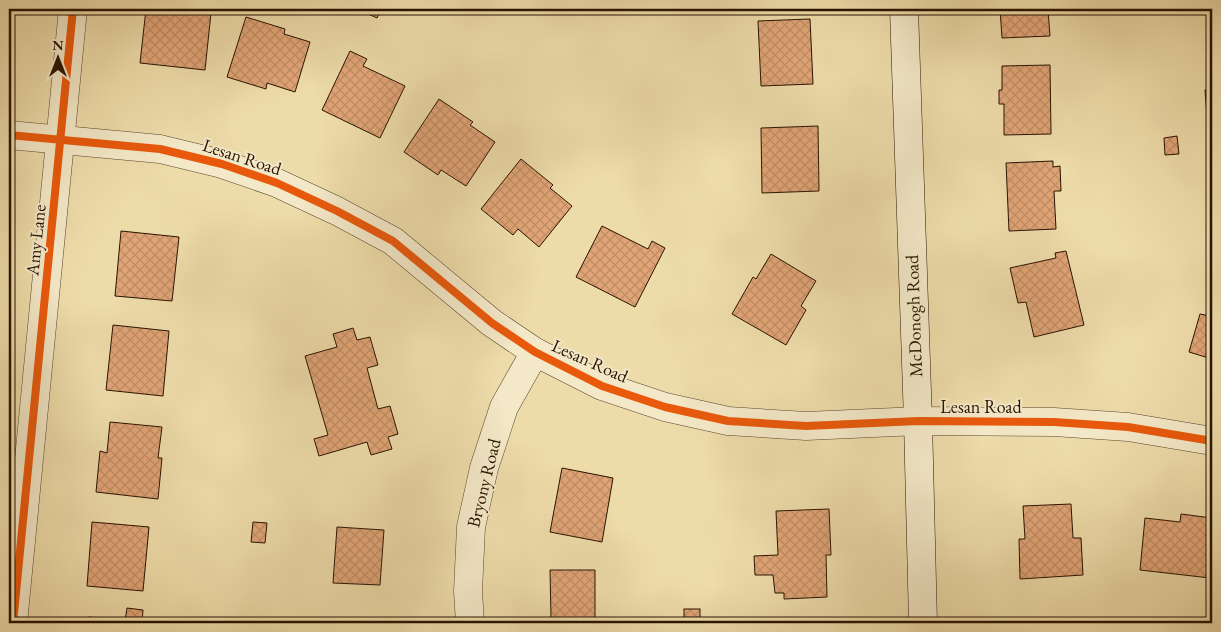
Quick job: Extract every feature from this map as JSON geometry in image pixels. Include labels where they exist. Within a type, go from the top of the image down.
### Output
[{"type":"street","name":"Amy Lane","points":[[13,623],[73,9]]},
{"type":"street","name":"McDonogh Road","points":[[904,9],[923,623]]},
{"type":"street","name":"Lesan Road","points":[[9,134],[160,149],[222,164],[277,183],[337,211],[393,241],[492,323],[535,352],[602,386],[665,407],[728,421],[806,426],[918,421],[1054,422],[1128,427],[1212,441]]},
{"type":"street","name":"Bryony Road","points":[[470,623],[468,591],[472,527],[484,468],[504,407],[535,352]]},
{"type":"building","points":[[146,9],[172,9],[211,13],[205,70],[140,63]]},
{"type":"building","points":[[357,9],[381,9],[377,18]]},
{"type":"building","points":[[1000,9],[1048,9],[1050,36],[1002,38]]},
{"type":"building","points":[[1210,9],[1212,9],[1212,57]]},
{"type":"building","points":[[246,17],[285,29],[284,34],[310,42],[295,92],[267,83],[266,89],[227,77]]},
{"type":"building","points":[[810,19],[813,84],[761,86],[758,21]]},
{"type":"building","points":[[350,51],[367,59],[363,66],[405,86],[380,138],[322,110]]},
{"type":"building","points":[[1050,65],[1051,134],[1004,135],[1004,104],[999,104],[999,90],[1002,90],[1002,66]]},
{"type":"building","points":[[1212,89],[1212,115],[1207,116],[1205,90]]},
{"type":"building","points":[[439,99],[473,122],[470,125],[495,142],[466,186],[441,170],[438,175],[404,152]]},
{"type":"building","points":[[818,126],[819,191],[762,193],[761,128]]},
{"type":"building","points":[[1177,136],[1179,154],[1165,155],[1164,138]]},
{"type":"building","points":[[521,159],[553,185],[550,188],[572,206],[539,247],[518,229],[513,235],[481,209]]},
{"type":"building","points":[[1053,161],[1053,167],[1060,166],[1061,191],[1054,191],[1056,229],[1009,231],[1006,163]]},
{"type":"building","points":[[1208,184],[1212,184],[1212,213],[1208,213]]},
{"type":"building","points":[[602,226],[648,249],[652,241],[665,248],[635,307],[576,277]]},
{"type":"building","points":[[121,231],[179,237],[172,301],[115,296]]},
{"type":"building","points":[[1066,251],[1084,325],[1034,337],[1026,302],[1018,303],[1010,268],[1056,258],[1055,253]]},
{"type":"building","points":[[771,254],[816,281],[801,306],[806,310],[786,345],[732,314],[753,277],[756,279]]},
{"type":"building","points":[[1212,306],[1212,359],[1189,352],[1200,314],[1210,316]]},
{"type":"building","points":[[113,325],[169,331],[163,396],[106,390]]},
{"type":"building","points":[[353,328],[357,340],[370,337],[378,365],[367,368],[378,409],[390,406],[398,434],[388,437],[392,449],[371,455],[367,442],[319,456],[314,439],[328,435],[305,356],[337,347],[333,334]]},
{"type":"building","points":[[110,422],[162,427],[158,458],[162,458],[158,499],[96,492],[100,451],[107,453]]},
{"type":"building","points":[[562,468],[613,478],[602,542],[550,532]]},
{"type":"building","points":[[1071,504],[1073,538],[1081,538],[1083,575],[1020,579],[1019,539],[1025,539],[1023,506]]},
{"type":"building","points":[[829,509],[831,555],[826,555],[827,597],[784,599],[784,593],[775,593],[773,575],[755,575],[754,556],[778,555],[776,511]]},
{"type":"building","points":[[1181,514],[1212,518],[1210,578],[1140,570],[1145,518],[1180,522]]},
{"type":"building","points":[[92,522],[149,527],[143,591],[87,586]]},
{"type":"building","points":[[253,522],[267,523],[265,543],[251,542]]},
{"type":"building","points":[[337,527],[384,530],[380,585],[333,583]]},
{"type":"building","points":[[550,570],[595,570],[595,623],[554,623],[554,618],[551,618]]},
{"type":"building","points":[[127,608],[143,610],[142,623],[88,623],[89,617],[125,621]]},
{"type":"building","points":[[684,609],[700,609],[700,623],[684,623]]},
{"type":"building","points":[[1085,621],[1085,623],[1037,623]]},
{"type":"cycle path","points":[[13,623],[73,9]]},
{"type":"cycle path","points":[[9,135],[160,149],[222,164],[277,183],[337,211],[393,241],[492,323],[535,352],[602,386],[665,407],[728,421],[806,426],[918,421],[1054,422],[1128,427],[1212,441]]}]
